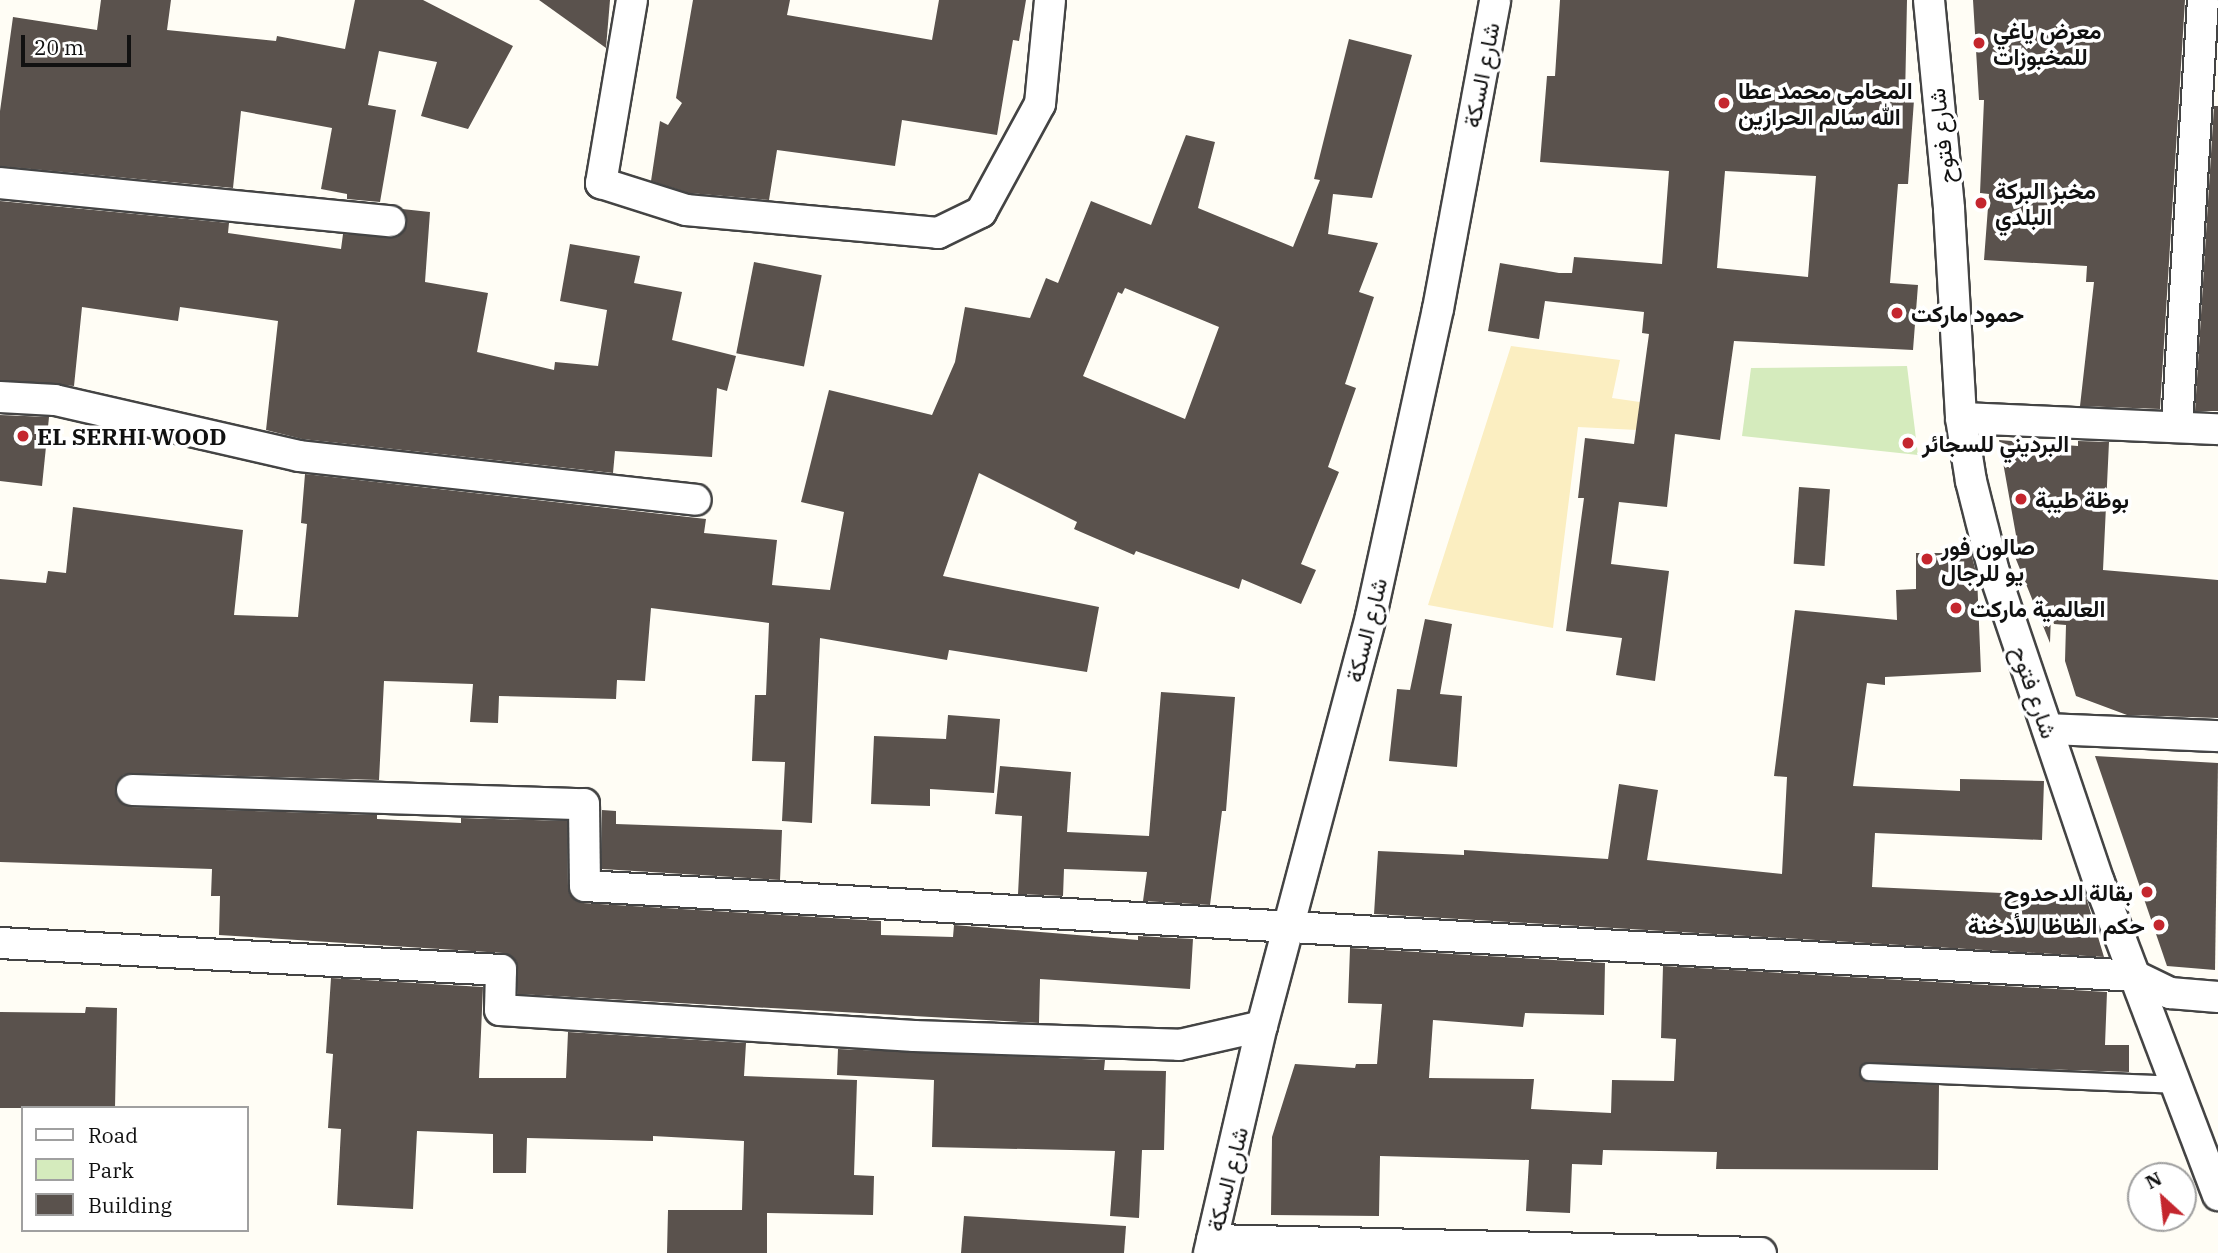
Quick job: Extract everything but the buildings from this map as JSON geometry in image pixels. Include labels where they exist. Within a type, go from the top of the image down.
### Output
[{"type":"street","points":[[632,0],[601,183],[686,210],[938,233],[981,212],[1040,104],[1050,0]]},
{"type":"street","name":"شارع السكة","points":[[1210,1246],[1262,1026],[1371,616],[1438,309],[1495,0]]},
{"type":"street","name":"شارع فتوح","points":[[1929,0],[1949,209],[1961,418],[1994,572],[2135,976],[2218,1195]]},
{"type":"street","points":[[2177,425],[2203,0]]},
{"type":"street","points":[[0,183],[390,221]]},
{"type":"street","points":[[0,397],[55,400],[299,456],[696,500]]},
{"type":"street","points":[[1961,418],[2177,425],[2218,429]]},
{"type":"street","points":[[2048,729],[2218,736]]},
{"type":"street","points":[[132,790],[584,804],[585,886],[1288,929],[2135,976],[2170,993],[2218,997]]},
{"type":"street","points":[[0,943],[500,970],[500,1010],[914,1036],[1179,1045],[1262,1026]]},
{"type":"street","points":[[1210,1246],[1761,1253]]},
{"type":"lane","points":[[1869,1072],[2178,1085]]},
{"type":"green space","points":[[1907,366],[1918,455],[1742,436],[1751,368]]},
{"type":"sand","points":[[1511,346],[1620,360],[1612,398],[1640,402],[1637,430],[1578,427],[1553,628],[1428,605]]},
{"type":"place","name":"معرض ياغي للمخبوزات","points":[[1979,43]]},
{"type":"place","name":"المحامي محمد عطا الله سالم الحرازين","points":[[1724,103]]},
{"type":"place","name":"مخبز البركة البلدي","points":[[1981,203]]},
{"type":"place","name":"حمود ماركت","points":[[1897,313]]},
{"type":"place","name":"EL SERHI WOOD","points":[[23,436]]},
{"type":"place","name":"البرديني للسجائر","points":[[1908,443]]},
{"type":"place","name":"بوظة طيبة","points":[[2021,499]]},
{"type":"place","name":"صالون فور يو للرجال","points":[[1927,559]]},
{"type":"place","name":"العالمية ماركت","points":[[1956,608]]},
{"type":"place","name":"بقالة الدحدوح","points":[[2147,892]]},
{"type":"place","name":"حكم الظاظا للأدخنة","points":[[2159,925]]}]
